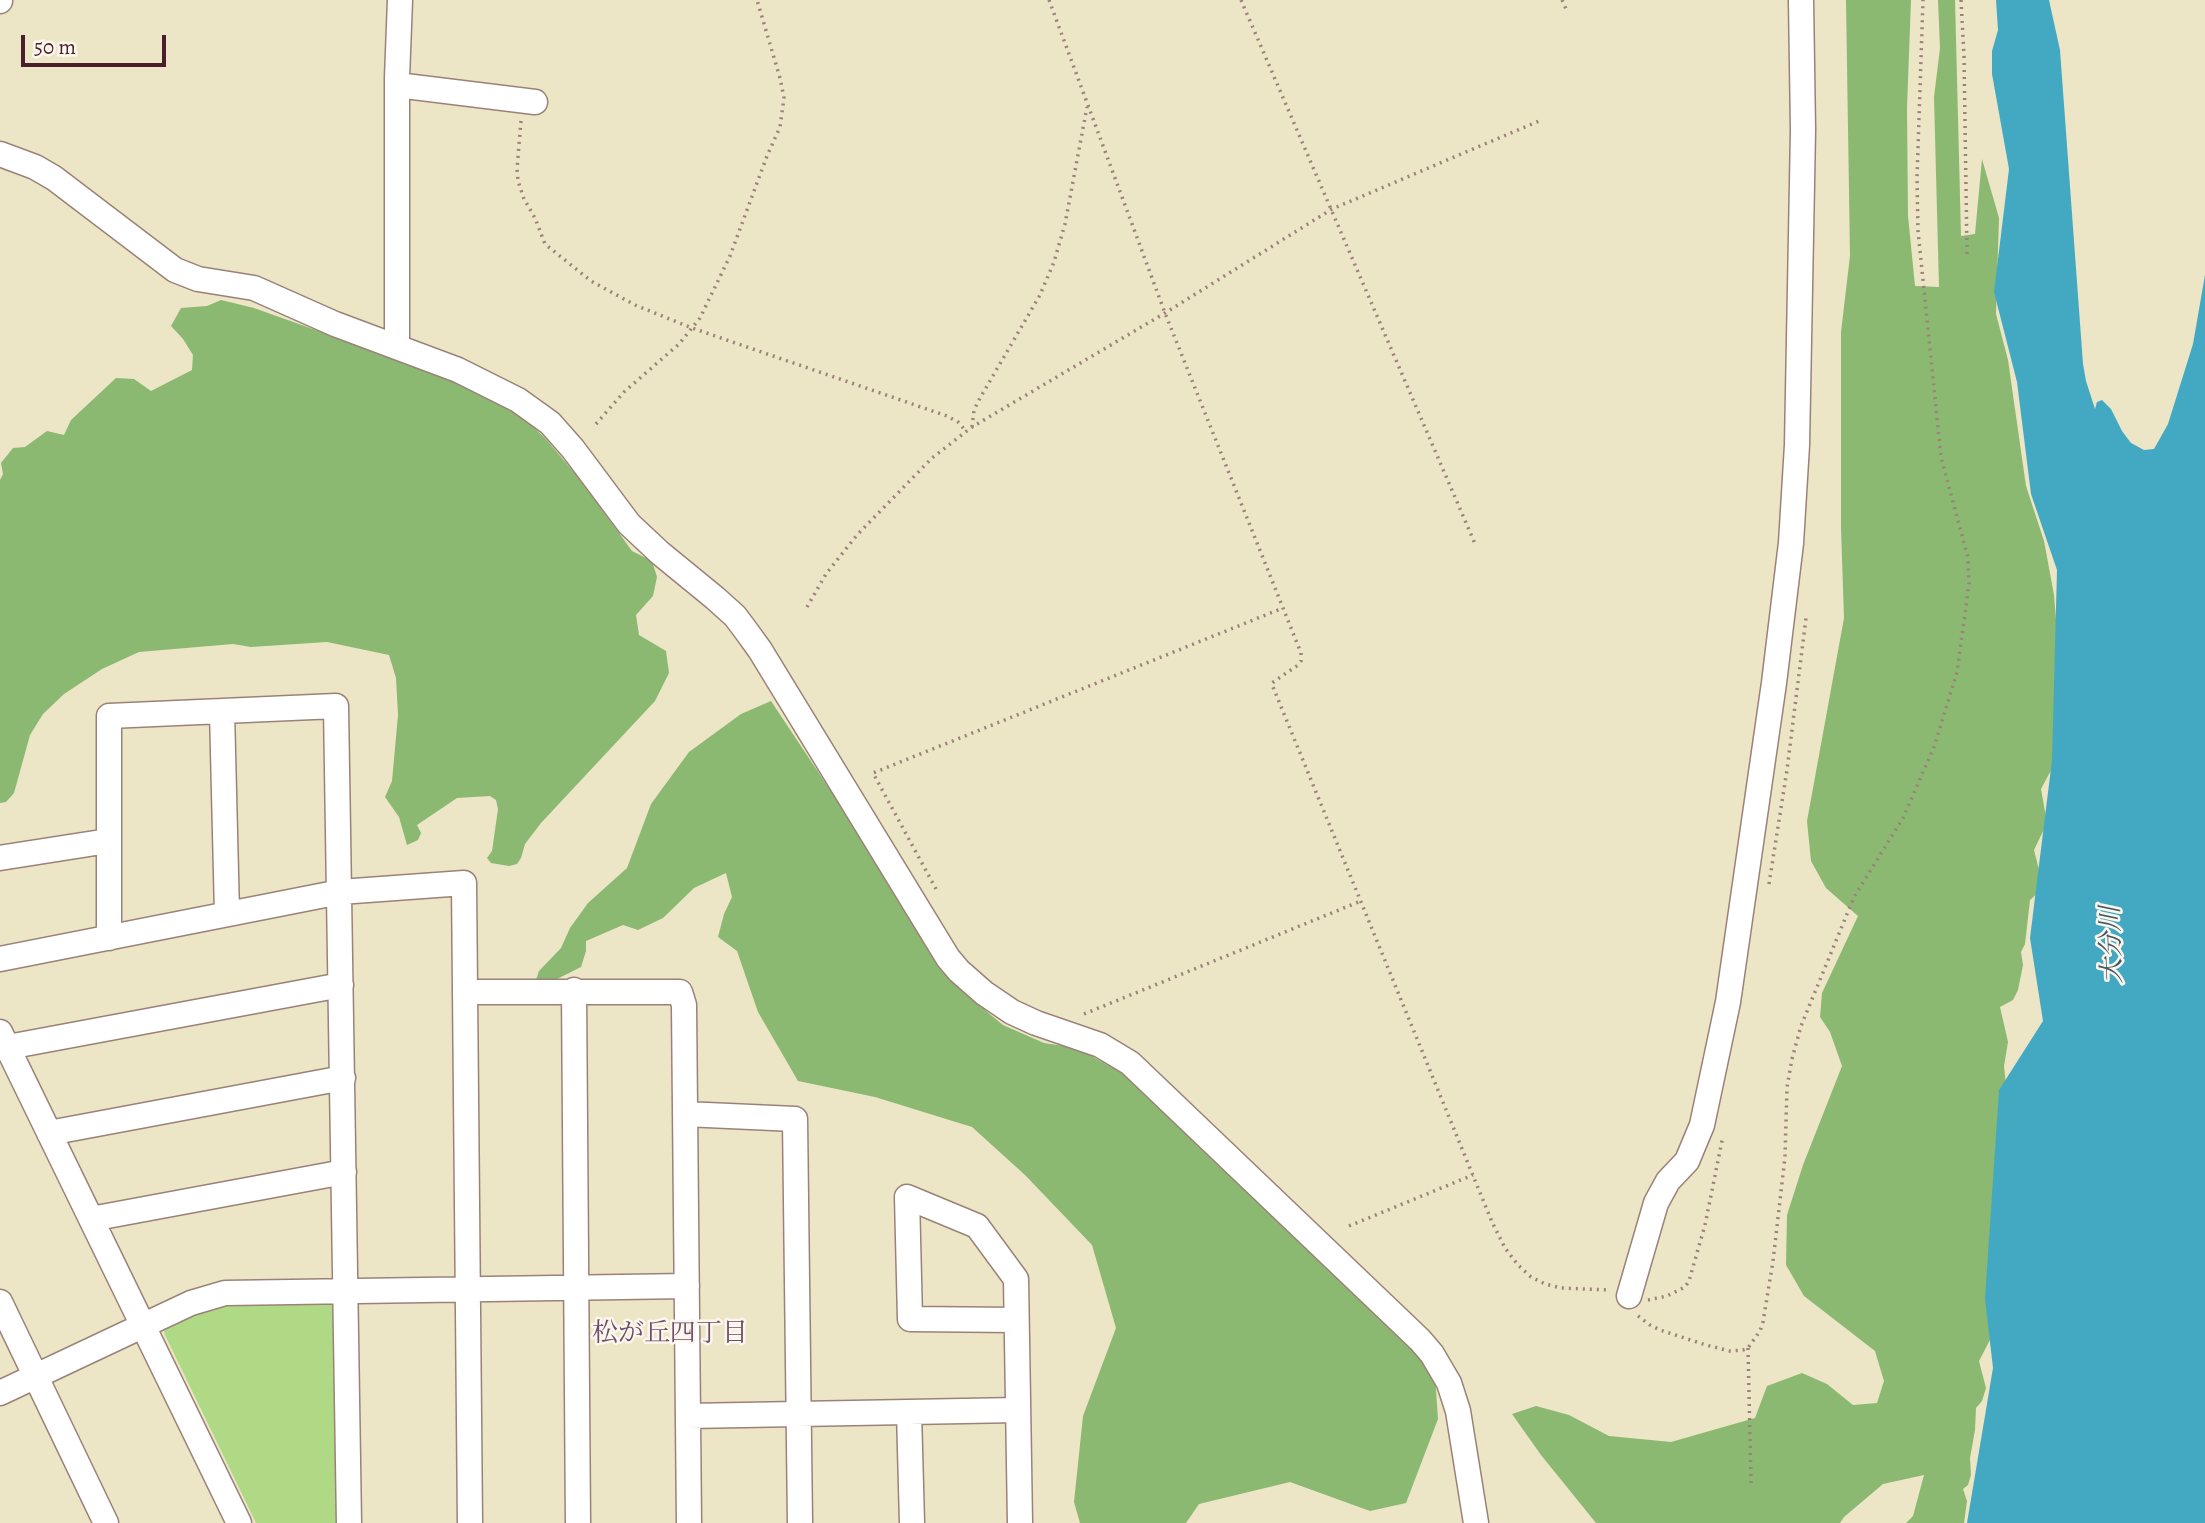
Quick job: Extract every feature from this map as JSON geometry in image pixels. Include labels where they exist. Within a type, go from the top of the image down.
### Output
[{"type":"street","points":[[397,347],[397,85],[400,0]]},
{"type":"street","points":[[1629,1296],[1656,1203],[1668,1181],[1687,1161],[1702,1125],[1728,1002],[1774,683],[1791,543],[1797,446],[1803,130],[1801,0]]},
{"type":"street","points":[[397,85],[529,102]]},
{"type":"street","points":[[0,154],[35,167],[54,178],[175,270],[198,279],[254,288],[335,324],[482,381],[518,400],[550,424],[573,449],[629,524],[652,547],[734,616],[760,650],[948,958],[972,984],[1023,1017],[1091,1041],[1130,1063],[1420,1340],[1442,1368],[1454,1397],[1476,1523]]},
{"type":"street","points":[[109,938],[109,716],[336,706],[349,1523]]},
{"type":"street","points":[[222,711],[227,914]]},
{"type":"street","points":[[0,858],[108,841]]},
{"type":"street","points":[[0,959],[340,892],[464,883],[470,1523]]},
{"type":"street","points":[[239,1523],[4,1039],[341,985]]},
{"type":"street","points":[[574,990],[578,1523]]},
{"type":"street","points":[[465,992],[680,992],[684,1005],[690,1523]]},
{"type":"street","points":[[49,1133],[342,1078]]},
{"type":"street","points":[[685,1114],[795,1119],[800,1523]]},
{"type":"street","points":[[91,1219],[344,1172]]},
{"type":"street","points":[[1016,1320],[911,1319],[907,1197],[977,1226],[1016,1279],[1020,1523]]},
{"type":"street","points":[[0,1393],[191,1303],[225,1293],[687,1286]]},
{"type":"street","points":[[0,1302],[106,1523]]},
{"type":"street","points":[[688,1416],[1018,1410]]},
{"type":"street","points":[[909,1412],[912,1523]]},
{"type":"path","points":[[596,424],[624,392],[679,344],[710,300],[780,127],[783,98],[780,78],[757,0]]},
{"type":"path","points":[[1049,0],[1165,313],[1302,657],[1298,665],[1272,683],[1273,687],[1505,1248],[1531,1277],[1561,1288],[1604,1290],[1651,1300],[1685,1287],[1705,1224],[1724,1129]]},
{"type":"path","points":[[1241,0],[1476,546]]},
{"type":"path","points":[[1562,0],[1567,11]]},
{"type":"path","points":[[1629,1296],[1634,1311],[1650,1325],[1719,1349],[1737,1351],[1748,1348],[1755,1339],[1763,1322],[1785,1157],[1787,1087],[1801,1026],[1854,897],[1903,818],[1934,747],[1957,672],[1969,584],[1968,558],[1941,457],[1918,231],[1917,178],[1923,0]]},
{"type":"path","points":[[1961,0],[1967,254]]},
{"type":"path","points":[[529,102],[517,169],[518,181],[545,244],[591,281],[616,296],[692,328],[947,416],[958,422],[966,431]]},
{"type":"path","points":[[972,427],[974,410],[1040,295],[1054,262],[1065,224],[1088,104]]},
{"type":"path","points":[[807,607],[826,575],[857,535],[932,458],[972,427],[1165,313],[1332,209],[1539,121]]},
{"type":"path","points":[[936,889],[873,773],[1283,608]]},
{"type":"path","points":[[1768,890],[1787,770],[1806,617]]},
{"type":"path","points":[[1084,1014],[1360,901]]},
{"type":"path","points":[[1349,1226],[1473,1175]]},
{"type":"path","points":[[1748,1348],[1751,1483]]},
{"type":"green space","points":[[1846,0],[1911,0],[1907,108],[1908,216],[1915,286],[1939,287],[1934,97],[1940,48],[1938,0],[1955,0],[1961,236],[1975,234],[1982,159],[1999,218],[1996,314],[2008,360],[2026,486],[2044,541],[2054,595],[2058,644],[2055,763],[2041,789],[2047,823],[2034,850],[2041,878],[2040,891],[2030,900],[2018,990],[2013,1000],[2000,1007],[2008,1042],[2004,1066],[2011,1132],[1992,1336],[1979,1361],[1986,1388],[1982,1401],[1976,1408],[1970,1458],[1971,1475],[1968,1485],[1963,1489],[1967,1501],[1964,1523],[1906,1523],[1913,1516],[1924,1475],[1883,1484],[1840,1523],[1596,1523],[1512,1414],[1536,1406],[1569,1415],[1609,1436],[1671,1442],[1755,1418],[1767,1386],[1802,1373],[1827,1384],[1853,1405],[1877,1403],[1884,1381],[1875,1351],[1804,1296],[1786,1265],[1787,1215],[1803,1165],[1842,1066],[1830,1032],[1820,1017],[1822,993],[1858,916],[1826,888],[1811,861],[1807,821],[1844,618],[1841,332],[1850,256]]},
{"type":"green space","points":[[221,300],[254,308],[467,384],[514,409],[544,437],[580,479],[632,551],[652,561],[657,577],[653,596],[636,615],[639,635],[666,651],[669,673],[655,701],[541,823],[525,844],[517,864],[509,866],[491,863],[487,858],[492,851],[498,809],[496,800],[490,796],[457,798],[417,825],[421,833],[418,840],[407,845],[399,817],[385,797],[392,781],[398,715],[396,678],[389,655],[327,642],[251,647],[233,644],[139,652],[102,669],[64,694],[43,714],[30,735],[14,793],[6,802],[0,803],[1,463],[13,448],[25,447],[47,431],[64,435],[71,420],[116,378],[134,379],[151,391],[192,370],[193,355],[171,326],[181,308],[207,306]]},
{"type":"green space","points":[[771,701],[876,859],[934,957],[963,992],[1003,1025],[1044,1043],[1077,1048],[1129,1077],[1379,1308],[1435,1376],[1438,1419],[1406,1503],[1370,1511],[1290,1482],[1199,1504],[1186,1523],[1080,1523],[1074,1502],[1083,1416],[1116,1328],[1092,1245],[1025,1175],[972,1127],[875,1097],[798,1081],[758,1012],[737,951],[718,937],[732,897],[726,873],[694,888],[663,918],[638,930],[623,925],[586,941],[581,967],[549,983],[535,983],[539,971],[561,948],[570,928],[588,903],[627,868],[651,804],[689,752],[741,714]]},
{"type":"green space","points":[[328,1299],[336,1305],[339,1523],[256,1523],[164,1333],[165,1327],[211,1304]]},
{"type":"water","name":"大分川","points":[[1996,0],[2049,0],[2060,50],[2086,381],[2095,409],[2097,402],[2102,400],[2111,409],[2131,443],[2144,450],[2154,449],[2168,424],[2193,344],[2205,275],[2205,1523],[1967,1523],[1993,1368],[1985,1299],[1999,1090],[2043,1021],[2030,938],[2052,760],[2057,570],[2031,494],[2017,382],[1994,292],[2009,169],[1992,74],[1992,51],[1998,30]]},
{"type":"district","name":"松が丘四丁目","points":[[670,1335]]}]
